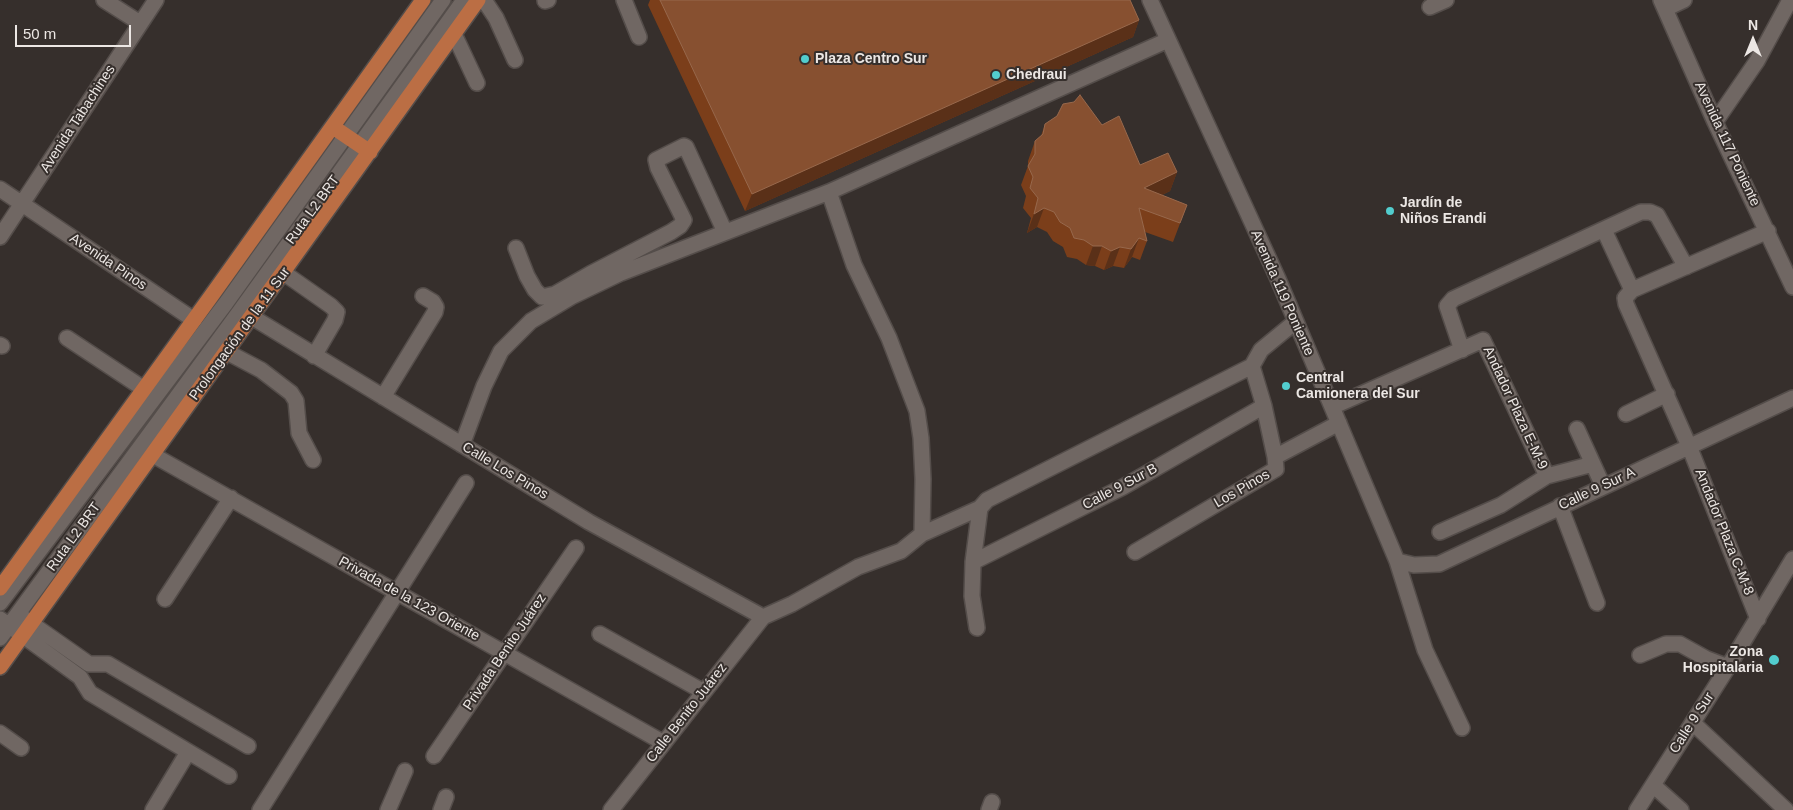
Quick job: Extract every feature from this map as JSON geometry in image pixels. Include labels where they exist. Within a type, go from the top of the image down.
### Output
[{"type":"main road","points":[[0,599],[144,389],[423,0]]},
{"type":"main road","name":"Prolongación de la 11 Sur","points":[[0,667],[284,272],[365,149],[478,0]]},
{"type":"main road","points":[[333,127],[365,149]]},
{"type":"street","points":[[104,0],[140,23]]},
{"type":"street","name":"Avenida Tabachines","points":[[0,237],[156,0]]},
{"type":"street","name":"Ruta L2 BRT","points":[[0,599],[226,303],[443,0]]},
{"type":"street","name":"Ruta L2 BRT","points":[[7,624],[365,149],[464,0]]},
{"type":"street","points":[[484,0],[496,18],[515,60]]},
{"type":"street","points":[[624,0],[640,37]]},
{"type":"street","name":"Avenida 119 Poniente","points":[[1150,0],[1274,270],[1397,561],[1425,650],[1462,728]]},
{"type":"street","points":[[1430,7],[1446,0]]},
{"type":"street","points":[[1663,5],[1684,0]]},
{"type":"street","points":[[1716,122],[1757,61],[1790,0]]},
{"type":"street","name":"Avenida 117 Poniente","points":[[1663,5],[1793,287]]},
{"type":"street","points":[[454,34],[477,83]]},
{"type":"street","points":[[462,445],[484,386],[501,351],[531,322],[570,297],[621,273],[829,192],[1168,40]]},
{"type":"street","points":[[516,248],[527,276],[535,290],[542,297],[555,294],[671,232],[680,226],[684,220],[658,168],[656,160],[684,146],[724,232]]},
{"type":"street","name":"Avenida Pinos","points":[[0,189],[194,320]]},
{"type":"street","points":[[829,192],[854,265],[889,338],[918,411],[923,479],[922,534]]},
{"type":"street","points":[[1332,407],[1462,350],[1447,306],[1453,299],[1641,212],[1650,212],[1656,215],[1686,267]]},
{"type":"street","points":[[1604,230],[1632,290],[1768,231]]},
{"type":"street","points":[[284,272],[332,306],[337,312],[335,320],[314,356]]},
{"type":"street","name":"Andador Plaza C-M-8","points":[[1632,290],[1625,298],[1626,304],[1689,446],[1758,619]]},
{"type":"street","points":[[383,397],[435,312],[436,307],[433,302],[423,296]]},
{"type":"street","name":"Calle Los Pinos","points":[[252,317],[589,522],[763,617]]},
{"type":"street","points":[[763,617],[792,604],[824,584],[858,567],[901,551],[922,534],[980,508],[987,500],[1252,366],[1261,350],[1295,322]]},
{"type":"street","points":[[67,338],[144,389]]},
{"type":"street","name":"Andador Plaza E-M-9","points":[[1462,350],[1483,340],[1547,476]]},
{"type":"street","points":[[227,352],[261,370],[291,393],[296,401],[299,433],[313,460]]},
{"type":"street","points":[[1252,366],[1264,406],[1275,457]]},
{"type":"street","points":[[1626,414],[1667,394]]},
{"type":"street","name":"Calle 9 Sur A","points":[[1397,561],[1414,565],[1439,564],[1793,398]]},
{"type":"street","name":"Calle 9 Sur B","points":[[973,562],[1123,487],[1264,406]]},
{"type":"street","name":"Los Pinos","points":[[1135,552],[1276,469],[1275,457],[1339,423]]},
{"type":"street","points":[[1577,429],[1603,486]]},
{"type":"street","name":"Privada de la 123 Oriente","points":[[153,455],[664,742]]},
{"type":"street","points":[[1440,532],[1501,505],[1547,476],[1593,464]]},
{"type":"street","points":[[260,810],[466,483]]},
{"type":"street","points":[[165,599],[231,498]]},
{"type":"street","points":[[1560,506],[1597,603]]},
{"type":"street","points":[[977,628],[972,596],[973,562],[980,508]]},
{"type":"street","name":"Privada Benito Juárez","points":[[434,756],[576,548]]},
{"type":"street","name":"Calle 9 Sur","points":[[1637,810],[1758,619],[1793,559]]},
{"type":"street","points":[[0,599],[7,624],[28,630],[89,664],[108,664],[248,746]]},
{"type":"street","name":"Calle Benito Juárez","points":[[611,810],[763,617]]},
{"type":"street","points":[[28,630],[80,678],[90,693],[229,776]]},
{"type":"street","points":[[600,634],[704,692]]},
{"type":"street","points":[[1640,655],[1666,644],[1680,644],[1728,667]]},
{"type":"street","points":[[80,678],[89,664]]},
{"type":"street","points":[[1693,723],[1786,810]]},
{"type":"street","points":[[0,733],[21,748]]},
{"type":"street","points":[[153,810],[188,752]]},
{"type":"street","points":[[388,810],[405,771]]},
{"type":"street","points":[[1653,785],[1680,810]]},
{"type":"building","name":"Plaza Centro Sur","points":[[660,0],[1130,0],[1139,20],[752,194]]},
{"type":"building","points":[[1080,95],[1102,125],[1119,116],[1140,165],[1168,153],[1177,172],[1144,188],[1187,205],[1180,223],[1139,208],[1147,241],[1139,238],[1131,249],[1120,247],[1111,251],[1102,246],[1093,246],[1084,240],[1074,238],[1070,228],[1060,222],[1054,212],[1044,208],[1034,214],[1038,198],[1030,188],[1033,177],[1028,166],[1035,154],[1035,141],[1043,134],[1045,124],[1057,116],[1063,104],[1074,102]]},
{"type":"place","name":"Plaza Centro Sur","points":[[805,59]]},
{"type":"place","name":"Chedraui","points":[[996,75]]},
{"type":"place","name":"Jardín de Niños Erandi","points":[[1390,211]]},
{"type":"place","name":"Central Camionera del Sur","points":[[1286,386]]},
{"type":"place","name":"Zona Hospitalaria","points":[[1774,660]]}]
